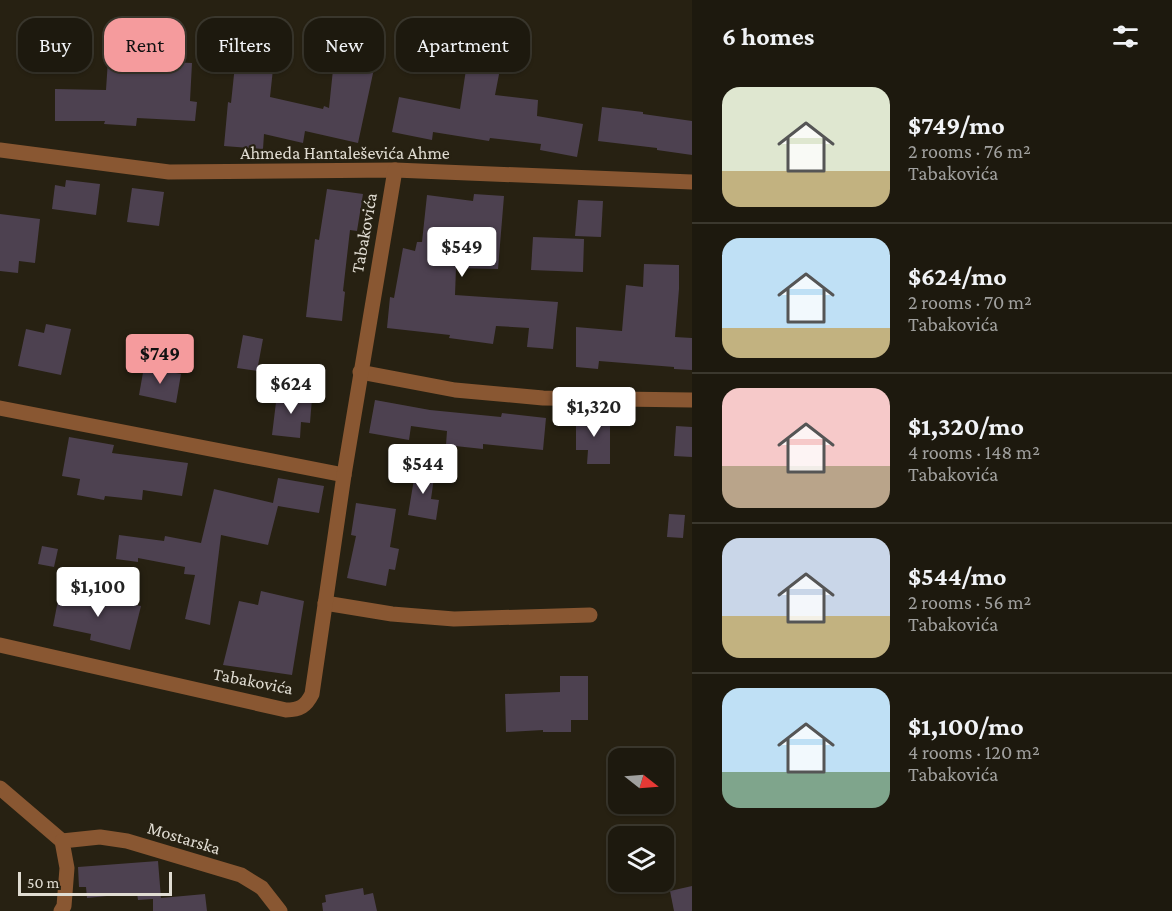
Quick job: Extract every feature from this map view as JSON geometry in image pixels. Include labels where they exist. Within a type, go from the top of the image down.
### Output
[{"type":"street","name":"Ahmeda Hantaleševića Ahme","points":[[0,150],[170,172],[395,170],[692,182]]},
{"type":"street","name":"Tabakovića","points":[[0,645],[286,710],[303,707],[312,694],[360,372],[395,170]]},
{"type":"street","points":[[360,372],[455,390],[543,398],[692,400]]},
{"type":"street","points":[[0,408],[344,475]]},
{"type":"street","points":[[325,603],[392,614],[454,619],[590,615]]},
{"type":"street","points":[[0,788],[62,841],[67,868],[64,906],[61,911]]},
{"type":"street","name":"Mostarska","points":[[62,841],[100,837],[127,841],[241,875],[262,888],[280,911]]},
{"type":"building","points":[[185,63],[192,63],[190,101],[197,102],[195,121],[137,118],[136,126],[104,124],[105,121],[55,121],[55,89],[106,90],[107,72],[185,72]]},
{"type":"building","points":[[234,72],[273,72],[270,97],[323,109],[324,106],[329,108],[333,72],[373,72],[358,143],[305,131],[303,143],[264,134],[263,149],[224,146],[228,102],[231,103]]},
{"type":"building","points":[[466,72],[499,72],[495,95],[538,100],[537,116],[583,124],[577,157],[540,150],[541,144],[490,138],[489,141],[433,132],[432,140],[392,132],[399,97],[460,109]]},
{"type":"building","points":[[602,107],[692,121],[692,155],[598,141]]},
{"type":"building","points":[[66,180],[100,184],[96,215],[52,209],[55,185],[65,187]]},
{"type":"building","points":[[132,188],[164,192],[159,226],[127,222]]},
{"type":"building","points":[[327,189],[363,194],[357,231],[350,230],[342,321],[306,317],[315,239],[319,240]]},
{"type":"building","points":[[474,194],[504,196],[498,269],[456,268],[455,295],[558,302],[553,349],[527,347],[529,328],[496,326],[493,344],[449,338],[450,335],[387,328],[390,297],[394,298],[403,248],[415,251],[417,242],[422,242],[427,195],[473,201]]},
{"type":"building","points":[[578,200],[603,201],[601,237],[575,236]]},
{"type":"building","points":[[0,214],[40,219],[35,263],[19,261],[18,273],[0,271]]},
{"type":"building","points":[[533,237],[584,239],[583,272],[531,270]]},
{"type":"building","points":[[644,264],[679,265],[675,337],[692,338],[692,370],[599,361],[598,369],[576,367],[576,327],[622,331],[626,285],[643,287]]},
{"type":"building","points":[[46,324],[71,329],[61,375],[18,366],[26,329],[44,333]]},
{"type":"building","points":[[243,335],[263,339],[257,371],[237,368]]},
{"type":"building","points":[[144,367],[181,374],[176,403],[139,395]]},
{"type":"building","points":[[277,394],[312,398],[310,423],[301,422],[300,438],[272,435]]},
{"type":"building","points":[[375,400],[430,410],[501,417],[502,413],[546,418],[543,450],[483,444],[483,449],[446,445],[447,431],[411,426],[409,440],[369,433]]},
{"type":"building","points":[[576,415],[610,415],[610,464],[587,464],[588,450],[576,450]]},
{"type":"building","points":[[676,426],[692,427],[692,457],[674,456]]},
{"type":"building","points":[[69,437],[114,445],[112,453],[188,463],[182,496],[143,490],[142,500],[105,496],[104,500],[77,495],[80,479],[62,476]]},
{"type":"building","points":[[416,467],[435,470],[431,499],[439,500],[436,520],[408,515]]},
{"type":"building","points":[[278,478],[324,486],[319,513],[278,506],[268,545],[221,535],[210,625],[185,619],[195,575],[184,574],[185,567],[138,558],[138,562],[116,559],[119,535],[164,541],[165,536],[201,543],[214,489],[273,503]]},
{"type":"building","points":[[356,503],[396,509],[390,547],[399,549],[395,570],[389,569],[386,586],[347,578],[356,536],[351,535]]},
{"type":"building","points":[[669,514],[685,515],[683,538],[667,537]]},
{"type":"building","points":[[42,546],[58,549],[54,567],[38,564]]},
{"type":"building","points":[[60,590],[141,606],[130,650],[90,640],[91,634],[53,626]]},
{"type":"building","points":[[261,591],[304,601],[292,675],[223,665],[239,601],[258,605]]},
{"type":"building","points":[[560,676],[588,676],[588,720],[571,720],[571,732],[543,732],[543,730],[506,732],[505,694],[560,692]]},
{"type":"building","points":[[158,861],[161,898],[205,894],[207,911],[153,911],[153,899],[138,900],[137,893],[87,898],[86,887],[79,887],[78,867]]},
{"type":"building","points":[[692,886],[692,911],[674,911],[670,892]]},
{"type":"building","points":[[363,888],[364,895],[373,893],[377,911],[323,911],[322,903],[326,902],[325,895]]}]
